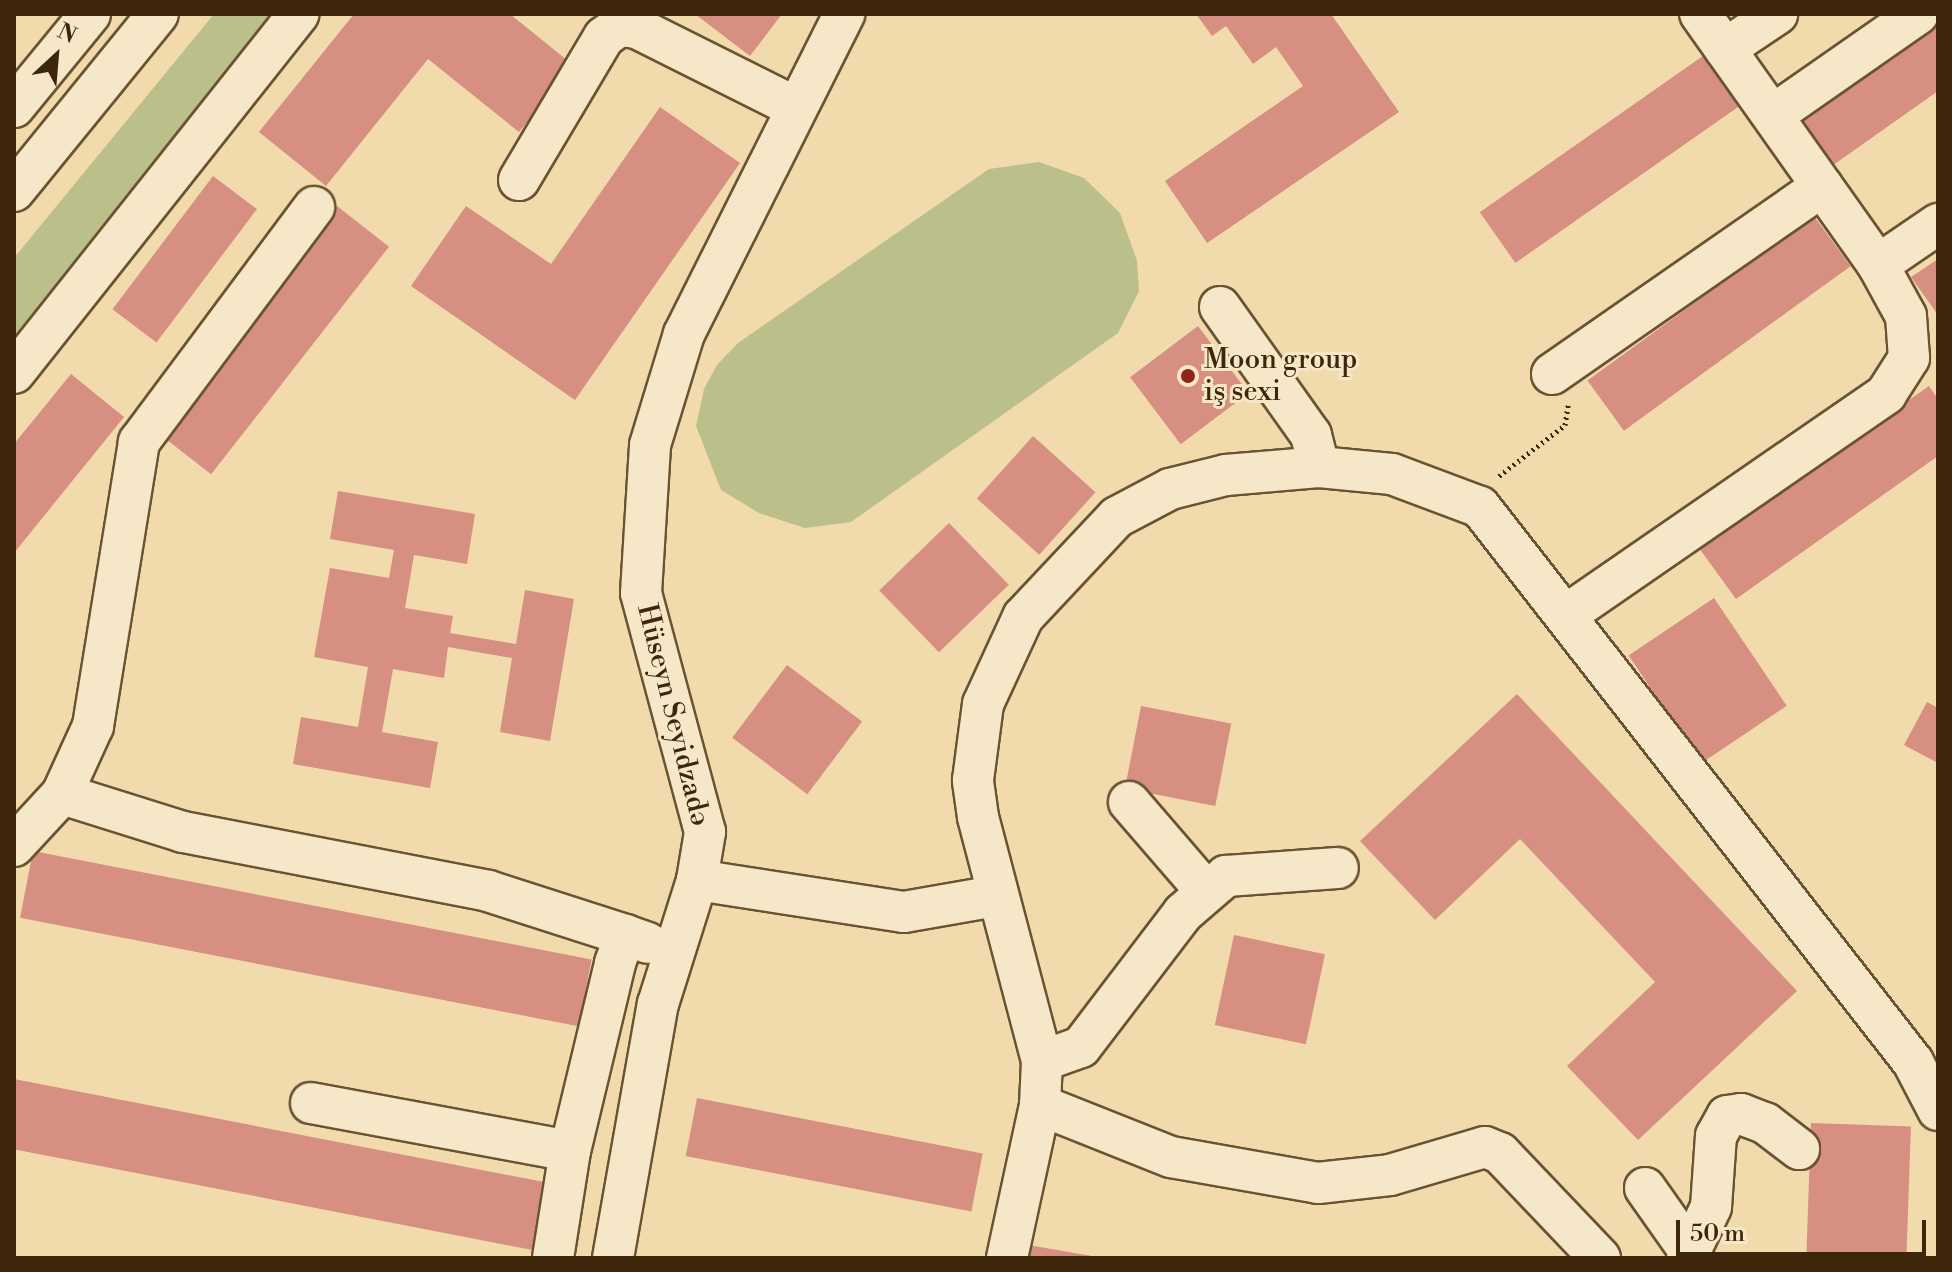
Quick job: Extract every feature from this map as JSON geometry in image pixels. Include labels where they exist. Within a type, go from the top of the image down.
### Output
[{"type":"street","points":[[14,107],[90,14]]},
{"type":"street","points":[[14,191],[158,14]]},
{"type":"street","points":[[14,373],[299,14]]},
{"type":"street","name":"Hüseyn Seyidzadə","points":[[613,1258],[649,1047],[673,952],[697,880],[705,832],[697,787],[641,593],[642,499],[662,390],[684,334],[844,14]]},
{"type":"street","points":[[1566,615],[1886,394],[1909,358],[1911,338],[1878,265],[1700,14]]},
{"type":"street","points":[[1725,49],[1777,14]]},
{"type":"street","points":[[1773,115],[1918,14]]},
{"type":"street","points":[[519,180],[604,37],[619,26],[637,28],[795,107]]},
{"type":"street","points":[[1552,374],[1822,186]]},
{"type":"street","points":[[14,845],[62,794],[93,726],[139,442],[314,207]]},
{"type":"street","points":[[1878,265],[1938,224]]},
{"type":"street","points":[[1220,307],[1311,435],[1319,467]]},
{"type":"street","points":[[1007,1258],[1040,1105],[1042,1061],[996,896],[978,817],[975,741],[983,704],[1023,617],[1117,517],[1147,498],[1226,475],[1319,467],[1392,474],[1480,507],[1913,1062],[1938,1110]]},
{"type":"street","points":[[62,794],[183,832],[488,891],[673,952]]},
{"type":"street","points":[[1129,802],[1205,890]]},
{"type":"street","points":[[1042,1061],[1081,1047],[1205,890],[1226,876],[1258,870],[1338,868]]},
{"type":"street","points":[[697,880],[904,912],[996,896]]},
{"type":"street","points":[[553,1258],[570,1151],[625,935]]},
{"type":"street","points":[[311,1103],[570,1151]]},
{"type":"street","points":[[1040,1105],[1171,1157],[1318,1183],[1390,1175],[1485,1147],[1500,1153],[1600,1258]]},
{"type":"street","points":[[1645,1188],[1687,1253],[1711,1207],[1716,1136],[1727,1116],[1741,1114],[1765,1123],[1799,1149]]},
{"type":"path","points":[[1480,507],[1493,482],[1565,425],[1571,413],[1552,374]]},
{"type":"green space","points":[[214,14],[278,14],[14,344],[14,258]]},
{"type":"green space","points":[[1039,162],[1084,178],[1120,213],[1137,261],[1139,291],[1118,333],[851,522],[805,528],[759,513],[721,490],[696,426],[704,389],[717,365],[738,343],[989,169]]},
{"type":"building","points":[[354,14],[510,14],[573,65],[519,132],[428,59],[326,186],[259,132]]},
{"type":"building","points":[[695,14],[782,14],[750,56]]},
{"type":"building","points":[[1196,14],[1331,14],[1399,112],[1207,243],[1165,181],[1303,86],[1276,47],[1253,64],[1226,26],[1212,36]]},
{"type":"building","points":[[1938,15],[1938,91],[1829,168],[1793,117]]},
{"type":"building","points":[[1710,51],[1746,102],[1515,263],[1480,212]]},
{"type":"building","points":[[660,107],[740,163],[575,400],[411,286],[466,206],[551,264]]},
{"type":"building","points":[[213,176],[257,209],[156,342],[112,309]]},
{"type":"building","points":[[337,206],[389,247],[211,474],[159,434]]},
{"type":"building","points":[[1814,216],[1850,266],[1624,431],[1587,381]]},
{"type":"building","points":[[1938,259],[1938,315],[1911,277]]},
{"type":"building","points":[[1198,326],[1249,393],[1181,444],[1130,377]]},
{"type":"building","points":[[71,374],[124,417],[14,553],[14,444]]},
{"type":"building","points":[[1929,386],[1938,399],[1938,456],[1736,599],[1699,548]]},
{"type":"building","points":[[1033,436],[1095,492],[1039,555],[977,498]]},
{"type":"building","points":[[338,491],[475,514],[467,564],[414,555],[405,608],[453,616],[450,633],[516,644],[525,590],[574,599],[550,741],[500,732],[512,658],[448,647],[444,678],[393,669],[382,732],[438,742],[430,788],[293,764],[301,717],[358,727],[368,667],[314,657],[330,568],[389,578],[394,550],[330,539]]},
{"type":"building","points":[[949,523],[1009,585],[939,652],[879,590]]},
{"type":"building","points":[[1714,598],[1787,706],[1701,763],[1629,656]]},
{"type":"building","points":[[787,665],[862,722],[807,794],[732,738]]},
{"type":"building","points":[[1517,694],[1797,991],[1638,1140],[1567,1066],[1655,982],[1520,839],[1435,920],[1360,841]]},
{"type":"building","points":[[1927,702],[1938,708],[1938,763],[1904,745]]},
{"type":"building","points":[[1141,706],[1231,724],[1215,806],[1125,788]]},
{"type":"building","points":[[33,851],[592,960],[579,1026],[20,918]]},
{"type":"building","points":[[1234,935],[1325,954],[1306,1044],[1215,1025]]},
{"type":"building","points":[[14,1079],[547,1183],[534,1250],[14,1149]]},
{"type":"building","points":[[697,1098],[983,1154],[971,1211],[686,1156]]},
{"type":"building","points":[[1811,1123],[1911,1126],[1906,1258],[1806,1258]]},
{"type":"building","points":[[1028,1245],[1092,1256],[1092,1258],[1025,1258]]},
{"type":"place","name":"Moon group iş sexi","points":[[1188,376]]}]
